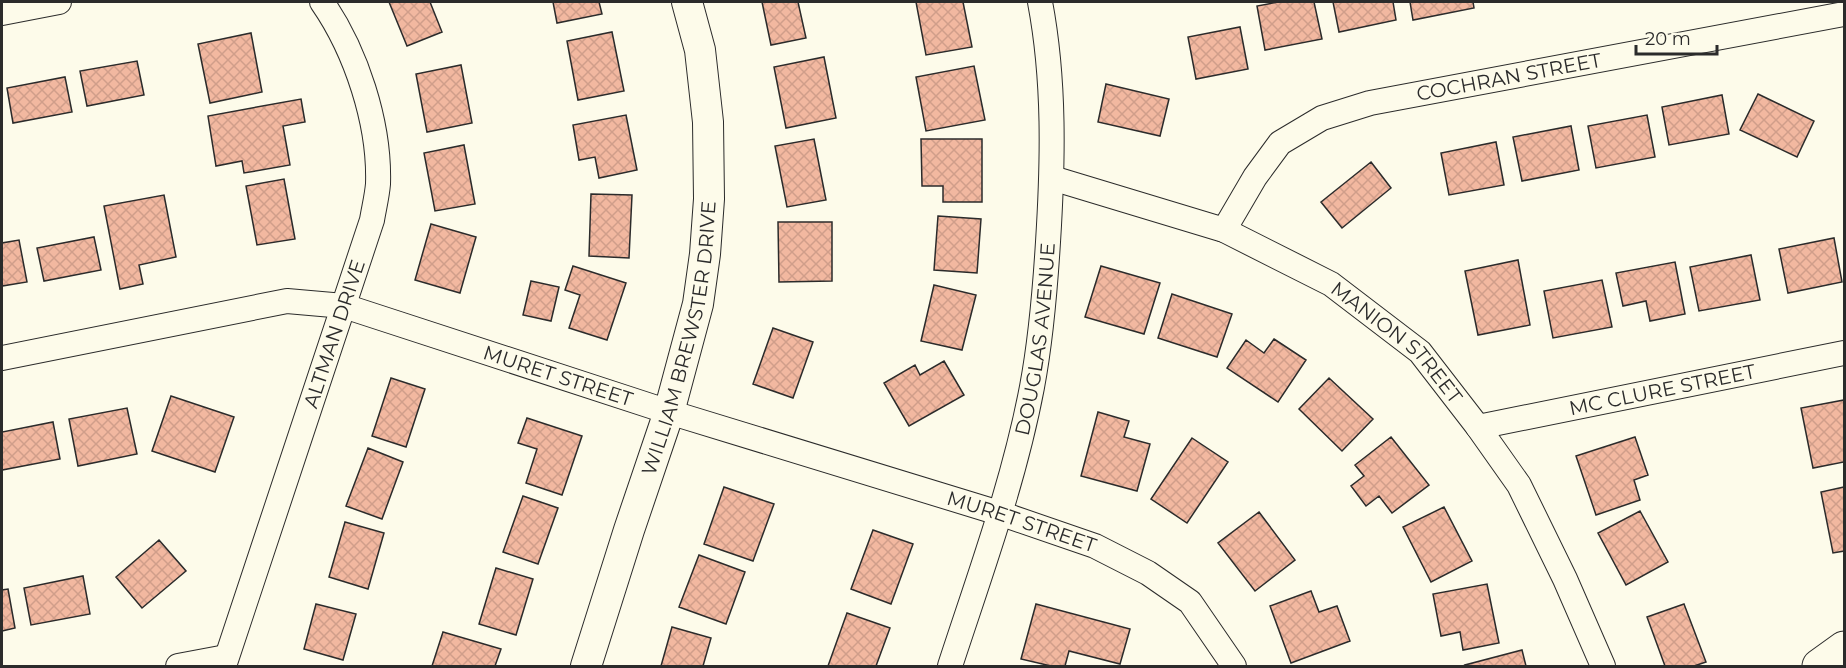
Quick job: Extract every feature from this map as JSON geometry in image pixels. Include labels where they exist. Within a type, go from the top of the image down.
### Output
[{"type":"main road","points":[[1819,666],[1845,648]]},
{"type":"street","points":[[2,13],[58,2]]},
{"type":"street","name":"ALTMAN DRIVE","points":[[225,662],[372,220],[378,184],[376,143],[363,87],[350,51],[322,2]]},
{"type":"street","name":"WILLIAM BREWSTER DRIVE","points":[[586,666],[628,530],[669,412],[698,303],[705,254],[709,199],[708,122],[700,50],[687,2]]},
{"type":"street","name":"DOUGLAS AVENUE","points":[[950,666],[1014,465],[1032,387],[1043,310],[1052,178],[1052,104],[1040,2]]},
{"type":"street","name":"COCHRAN STREET","points":[[1224,230],[1255,177],[1280,143],[1323,118],[1370,103],[1845,14]]},
{"type":"street","name":"MANION STREET","points":[[1052,178],[1224,230],[1331,284],[1420,352],[1519,485],[1565,579],[1603,666]]},
{"type":"street","name":"MURET STREET","points":[[2,358],[287,301],[344,306],[669,412],[999,513],[1095,546],[1148,573],[1190,602],[1234,666]]},
{"type":"street","name":"MC CLURE STREET","points":[[1478,427],[1845,353]]},
{"type":"street","points":[[178,666],[225,662]]},
{"type":"building","points":[[389,2],[430,2],[442,32],[407,46]]},
{"type":"building","points":[[553,2],[599,2],[602,14],[557,23]]},
{"type":"building","points":[[762,2],[798,2],[806,38],[771,45]]},
{"type":"building","points":[[916,2],[963,2],[972,47],[926,55]]},
{"type":"building","points":[[1278,2],[1314,2],[1322,39],[1265,50],[1257,6]]},
{"type":"building","points":[[1333,2],[1393,2],[1396,20],[1339,32]]},
{"type":"building","points":[[1410,2],[1473,2],[1474,8],[1413,20]]},
{"type":"building","points":[[1240,27],[1248,69],[1196,79],[1188,37]]},
{"type":"building","points":[[612,32],[624,91],[578,100],[567,41]]},
{"type":"building","points":[[251,33],[262,92],[210,103],[198,44]]},
{"type":"building","points":[[824,57],[836,118],[786,128],[774,67]]},
{"type":"building","points":[[137,61],[144,95],[87,106],[80,71]]},
{"type":"building","points":[[461,65],[472,123],[427,132],[416,74]]},
{"type":"building","points":[[974,66],[985,120],[926,131],[916,77]]},
{"type":"building","points":[[65,77],[72,112],[13,123],[7,88]]},
{"type":"building","points":[[1106,84],[1169,99],[1160,136],[1098,122]]},
{"type":"building","points":[[1758,94],[1814,121],[1797,157],[1740,130]]},
{"type":"building","points":[[1722,95],[1729,134],[1669,145],[1662,107]]},
{"type":"building","points":[[301,99],[305,122],[283,126],[290,165],[244,173],[242,161],[216,166],[208,116]]},
{"type":"building","points":[[626,115],[637,170],[599,178],[595,157],[579,160],[573,125]]},
{"type":"building","points":[[1647,115],[1655,157],[1596,168],[1588,126]]},
{"type":"building","points":[[1571,126],[1579,170],[1522,181],[1513,137]]},
{"type":"building","points":[[814,139],[826,200],[787,207],[775,146]]},
{"type":"building","points":[[921,139],[982,139],[982,202],[943,202],[943,186],[922,186]]},
{"type":"building","points":[[1496,142],[1504,185],[1449,195],[1441,153]]},
{"type":"building","points":[[464,145],[475,204],[435,211],[424,153]]},
{"type":"building","points":[[1371,162],[1391,188],[1342,228],[1321,202]]},
{"type":"building","points":[[284,179],[295,239],[257,245],[246,186]]},
{"type":"building","points":[[591,194],[632,195],[629,258],[589,256]]},
{"type":"building","points":[[164,195],[176,257],[139,265],[143,284],[120,289],[104,206]]},
{"type":"building","points":[[938,216],[981,219],[977,273],[934,270]]},
{"type":"building","points":[[778,222],[832,222],[832,281],[779,282]]},
{"type":"building","points":[[431,224],[476,237],[460,293],[415,280]]},
{"type":"building","points":[[94,237],[101,270],[44,281],[37,248]]},
{"type":"building","points":[[1834,238],[1842,282],[1788,293],[1779,249]]},
{"type":"building","points":[[19,240],[27,282],[2,286],[2,243]]},
{"type":"building","points":[[1751,255],[1760,300],[1699,311],[1690,267]]},
{"type":"building","points":[[1518,260],[1530,325],[1478,335],[1465,271]]},
{"type":"building","points":[[1675,262],[1685,314],[1650,321],[1646,301],[1623,306],[1616,273]]},
{"type":"building","points":[[573,266],[626,283],[607,340],[569,328],[580,295],[565,290]]},
{"type":"building","points":[[1101,266],[1160,283],[1144,334],[1085,317]]},
{"type":"building","points":[[1602,280],[1612,327],[1553,338],[1544,291]]},
{"type":"building","points":[[531,281],[559,287],[551,321],[523,315]]},
{"type":"building","points":[[934,285],[976,295],[962,350],[921,341]]},
{"type":"building","points":[[1172,294],[1232,314],[1217,357],[1158,338]]},
{"type":"building","points":[[773,328],[813,342],[793,398],[753,384]]},
{"type":"building","points":[[1274,339],[1306,360],[1278,402],[1227,368],[1246,340],[1264,353]]},
{"type":"building","points":[[944,361],[964,395],[909,426],[884,383],[915,365],[920,375]]},
{"type":"building","points":[[391,378],[425,389],[406,447],[372,436]]},
{"type":"building","points":[[1329,378],[1373,419],[1342,451],[1299,409]]},
{"type":"building","points":[[171,396],[234,417],[215,472],[152,451]]},
{"type":"building","points":[[1844,400],[1844,462],[1813,468],[1801,408]]},
{"type":"building","points":[[127,408],[137,454],[78,466],[69,419]]},
{"type":"building","points":[[1098,412],[1129,421],[1124,437],[1150,444],[1137,491],[1081,476]]},
{"type":"building","points":[[527,418],[582,436],[562,495],[526,483],[537,449],[518,443]]},
{"type":"building","points":[[53,422],[60,459],[2,470],[2,432]]},
{"type":"building","points":[[1391,437],[1429,485],[1392,513],[1379,496],[1366,506],[1351,486],[1364,476],[1355,465]]},
{"type":"building","points":[[1635,437],[1648,475],[1634,480],[1640,500],[1596,515],[1576,456]]},
{"type":"building","points":[[1192,438],[1228,462],[1187,523],[1151,499]]},
{"type":"building","points":[[368,448],[403,462],[382,519],[346,506]]},
{"type":"building","points":[[724,487],[774,504],[753,561],[704,544]]},
{"type":"building","points":[[1844,487],[1844,551],[1833,553],[1821,492]]},
{"type":"building","points":[[523,496],[558,508],[538,564],[503,552]]},
{"type":"building","points":[[1444,507],[1472,561],[1431,582],[1403,527]]},
{"type":"building","points":[[1640,511],[1668,562],[1626,585],[1598,533]]},
{"type":"building","points":[[1259,512],[1295,560],[1255,591],[1218,543]]},
{"type":"building","points":[[345,522],[384,533],[368,589],[329,577]]},
{"type":"building","points":[[873,530],[913,544],[891,604],[851,589]]},
{"type":"building","points":[[159,540],[186,571],[142,608],[116,577]]},
{"type":"building","points":[[699,555],[745,572],[726,624],[679,607]]},
{"type":"building","points":[[496,568],[533,579],[516,635],[479,624]]},
{"type":"building","points":[[83,576],[90,614],[31,625],[24,588]]},
{"type":"building","points":[[1487,584],[1499,643],[1463,650],[1460,632],[1441,636],[1433,594]]},
{"type":"building","points":[[8,589],[15,628],[2,631],[2,590]]},
{"type":"building","points":[[1311,591],[1319,612],[1337,606],[1350,641],[1291,663],[1270,606]]},
{"type":"building","points":[[316,604],[356,614],[343,660],[304,649]]},
{"type":"building","points":[[1036,604],[1130,629],[1120,664],[1069,651],[1065,666],[1051,666],[1021,659]]},
{"type":"building","points":[[1684,604],[1706,662],[1694,666],[1665,666],[1647,617]]},
{"type":"building","points":[[847,613],[890,628],[876,666],[828,666]]},
{"type":"building","points":[[672,627],[711,638],[703,666],[661,666]]},
{"type":"building","points":[[443,632],[501,649],[495,666],[432,666]]},
{"type":"building","points":[[1522,650],[1526,666],[1465,665]]}]
